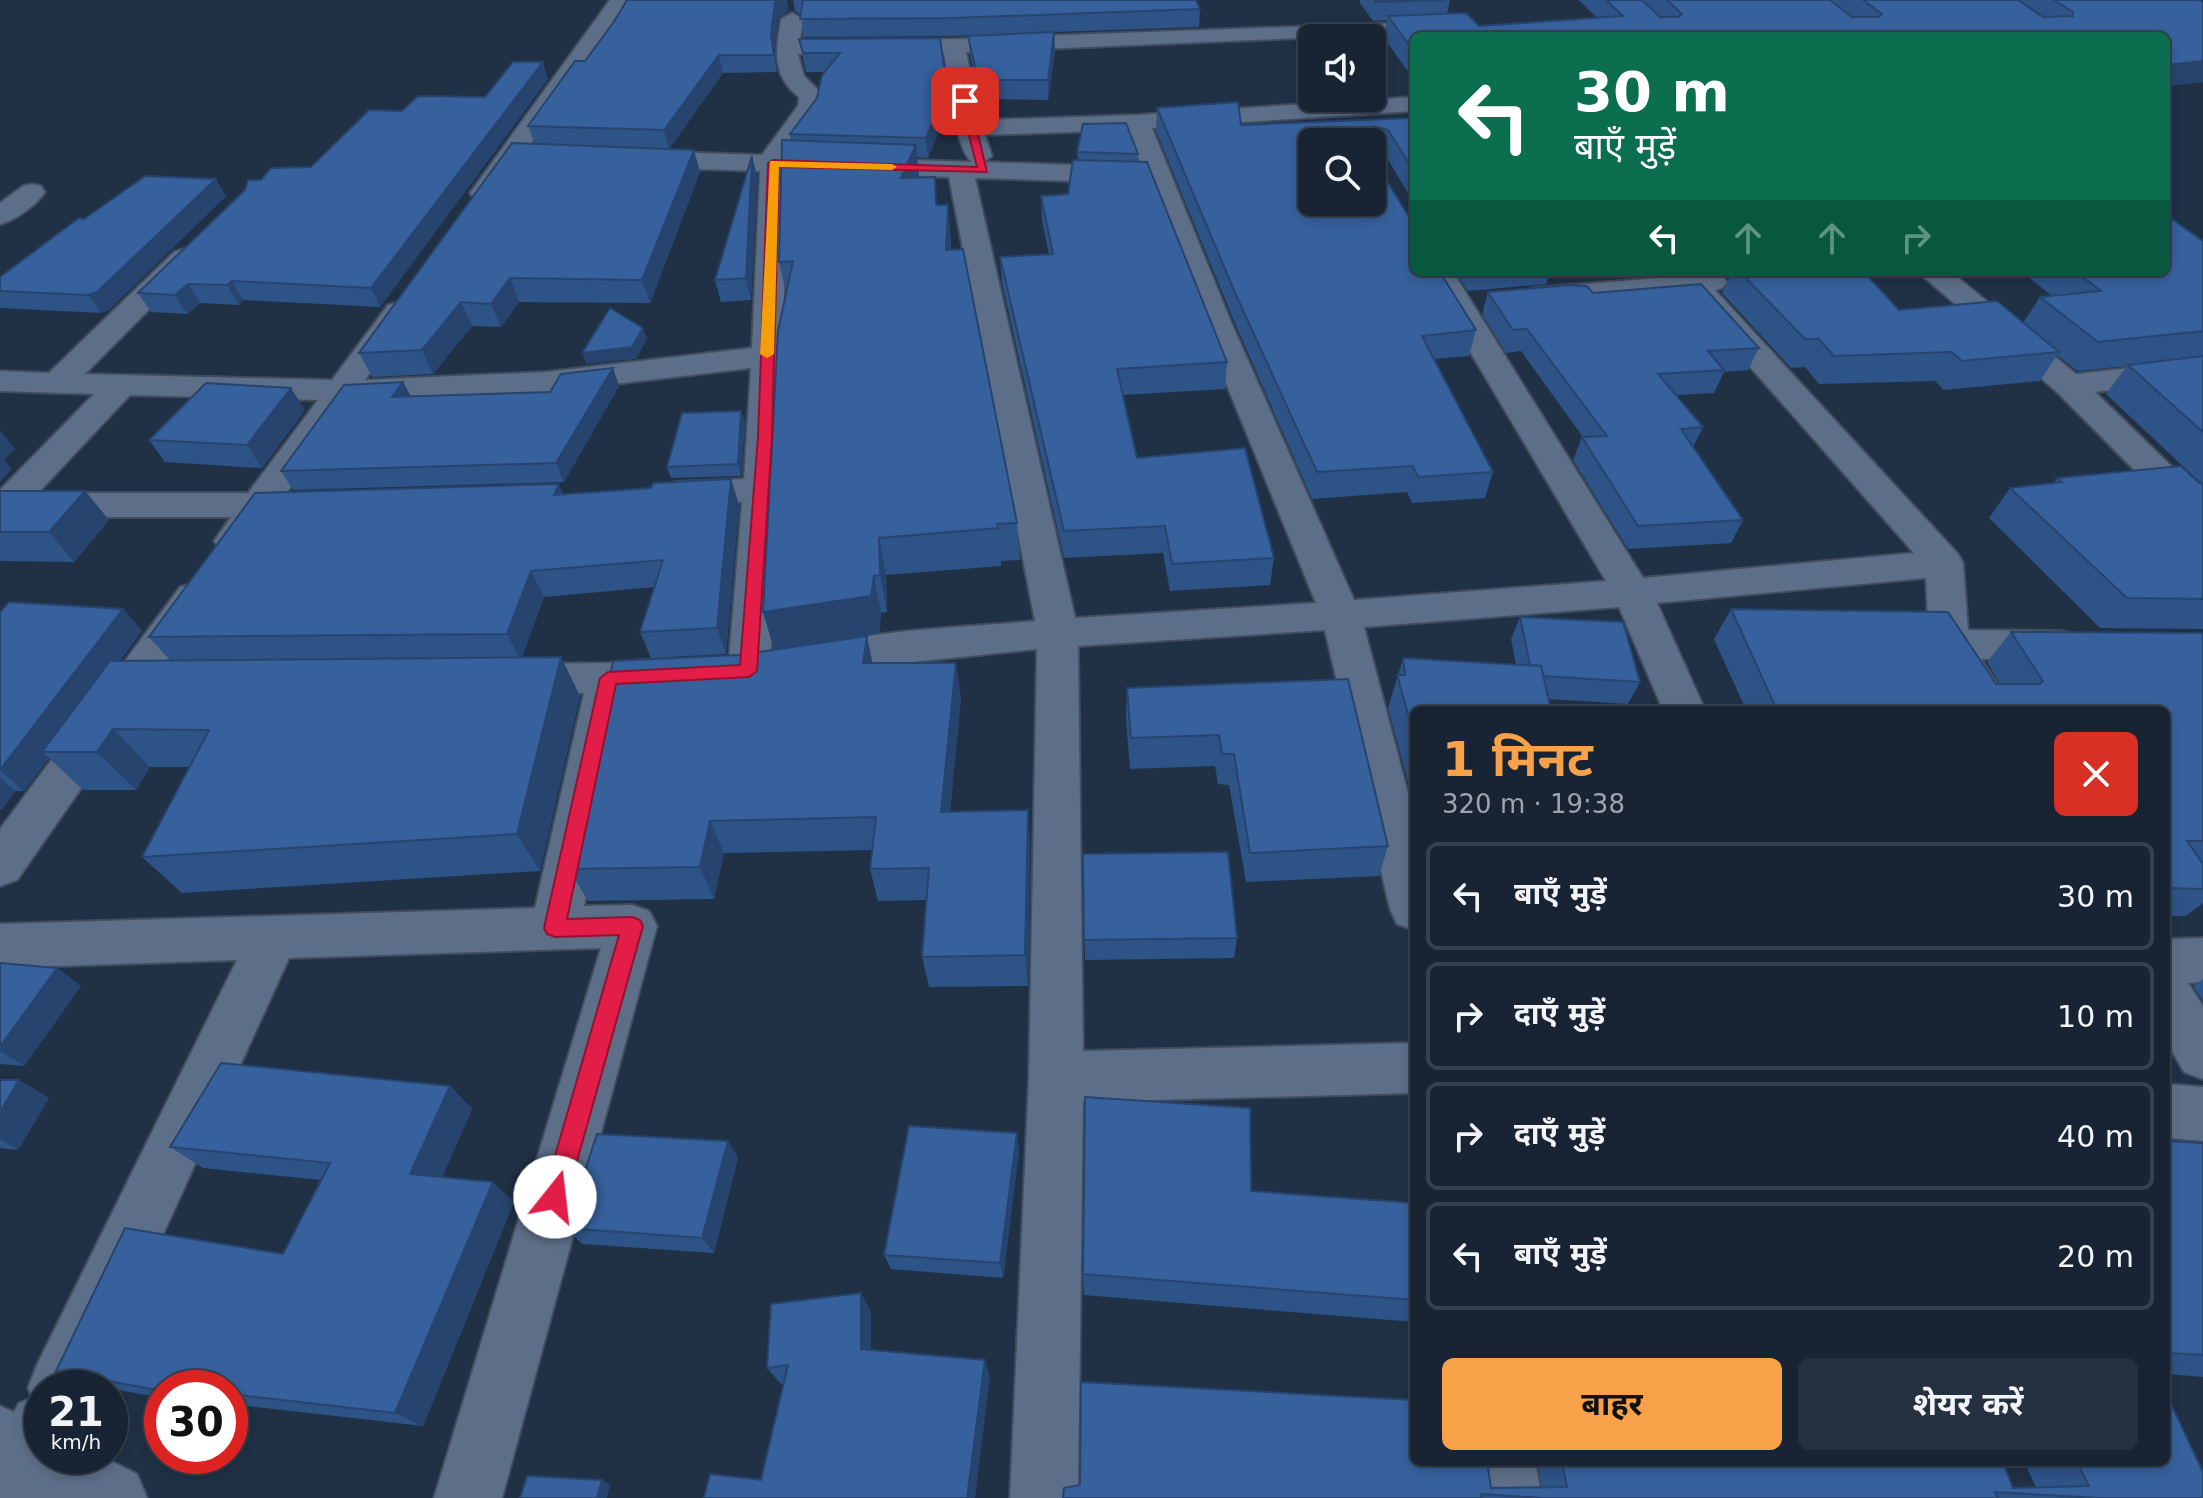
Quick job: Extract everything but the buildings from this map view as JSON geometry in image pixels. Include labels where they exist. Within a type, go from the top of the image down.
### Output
[{"type":"street","points":[[466,217],[526,155],[621,0]]},
{"type":"street","points":[[749,671],[761,490],[773,163],[784,138],[801,124],[812,109],[811,95],[789,75],[790,31],[954,46],[1466,17]]},
{"type":"street","points":[[954,46],[970,128],[972,170],[1058,633],[1056,1077],[1044,1498]]},
{"type":"street","points":[[970,128],[1137,122],[1410,104]]},
{"type":"street","points":[[1137,122],[1216,322],[1342,618],[1410,893]]},
{"type":"street","points":[[619,158],[1158,176]]},
{"type":"street","points":[[0,216],[32,192]]},
{"type":"street","points":[[57,383],[200,243]]},
{"type":"street","points":[[1444,276],[1483,302],[1634,595],[1682,706]]},
{"type":"street","points":[[1938,276],[2069,385],[2187,502]]},
{"type":"street","points":[[1483,302],[1687,278],[1736,280]]},
{"type":"street","points":[[1687,278],[1944,563],[1949,644],[1990,706]]},
{"type":"street","points":[[0,866],[421,279]]},
{"type":"street","points":[[0,381],[341,390],[470,387],[564,381],[767,356]]},
{"type":"street","points":[[2069,385],[2203,370]]},
{"type":"street","points":[[3,508],[121,385]]},
{"type":"street","points":[[636,494],[761,490]]},
{"type":"street","points":[[3,508],[306,504]]},
{"type":"street","points":[[482,679],[608,678],[749,671],[894,649],[1058,633],[1342,618],[1634,595],[1944,563]]},
{"type":"street","points":[[1949,644],[2092,645]]},
{"type":"street","points":[[555,928],[608,678]]},
{"type":"street","points":[[133,682],[181,681]]},
{"type":"street","points":[[0,946],[632,926],[468,1498]]},
{"type":"street","points":[[69,1370],[274,937]]},
{"type":"street","points":[[2170,961],[2203,960]]},
{"type":"street","points":[[2170,1000],[2203,1054]]},
{"type":"street","points":[[1056,1077],[1410,1068]]},
{"type":"street","points":[[2170,1111],[2203,1114]]},
{"type":"street","points":[[19,1454],[113,1498]]},
{"type":"street","points":[[1503,1466],[1508,1498]]},
{"type":"slow traffic","points":[[767,354],[773,163],[892,167]]},
{"type":"route","points":[[555,1197],[632,926],[555,928],[608,678],[749,671],[765,437],[773,163],[983,170],[965,101]]}]
